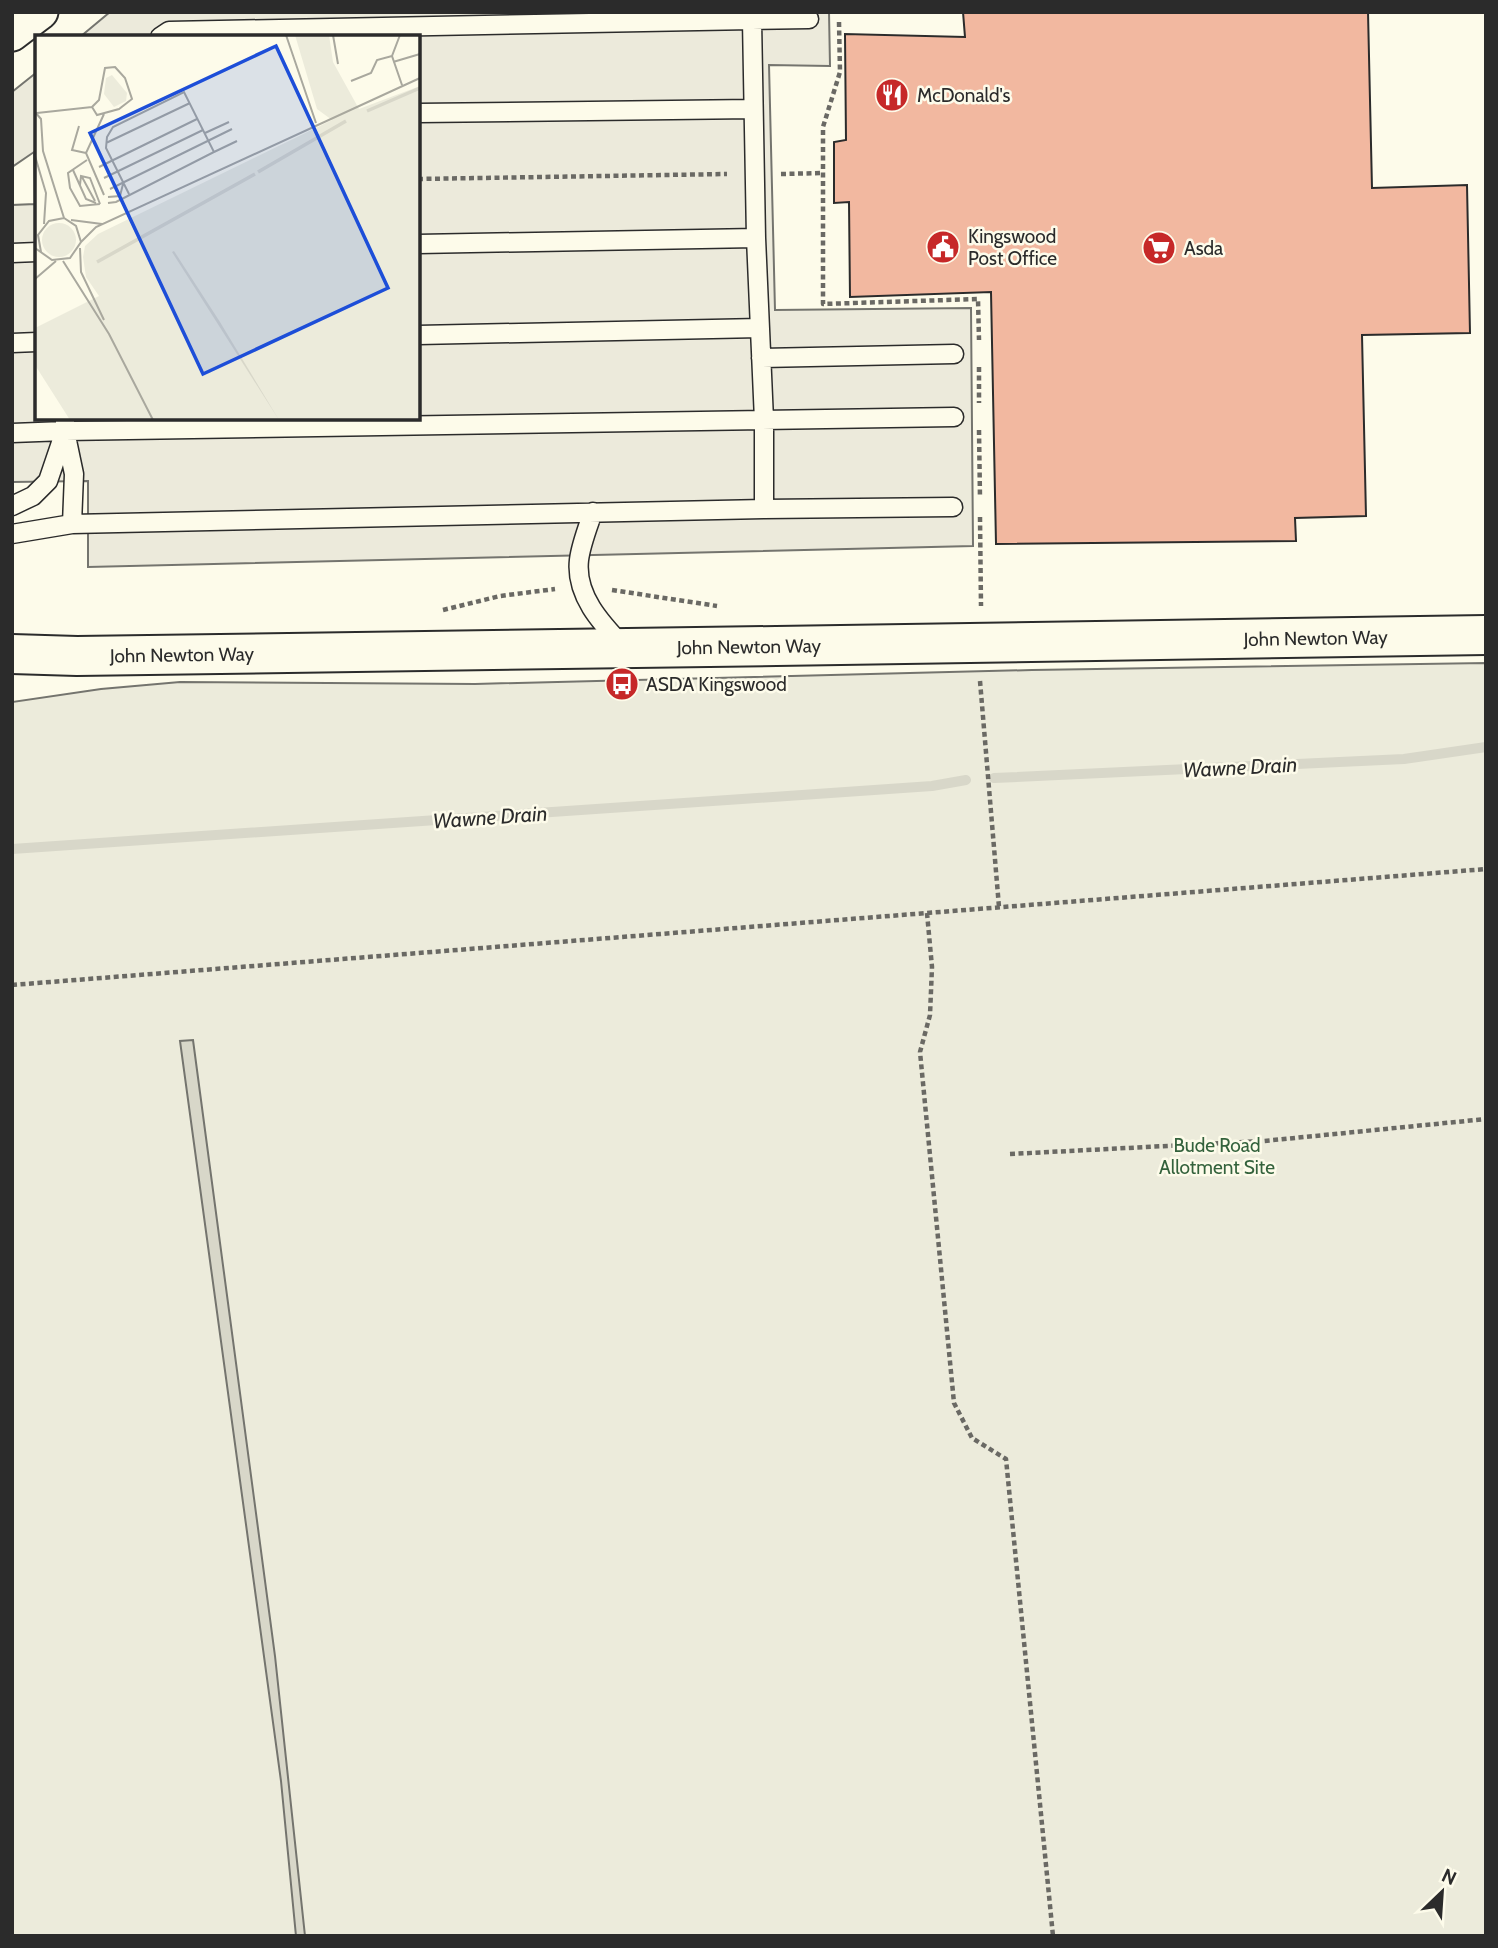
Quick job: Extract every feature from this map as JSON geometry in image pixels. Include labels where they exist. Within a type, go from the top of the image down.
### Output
[{"type":"street","points":[[12,33],[23,12]]},
{"type":"street","points":[[12,33],[41,12]]},
{"type":"street","name":"John Newton Way","points":[[12,654],[77,656],[1486,635]]},
{"type":"lane","points":[[163,35],[169,31],[809,19]]},
{"type":"lane","points":[[752,20],[764,419],[764,509]]},
{"type":"lane","points":[[420,114],[753,109]]},
{"type":"lane","points":[[420,244],[757,238]]},
{"type":"lane","points":[[12,253],[35,252]]},
{"type":"lane","points":[[420,335],[760,328]]},
{"type":"lane","points":[[12,343],[35,342]]},
{"type":"lane","points":[[761,358],[954,354]]},
{"type":"lane","points":[[12,433],[65,425],[954,417]]},
{"type":"lane","points":[[12,506],[33,496],[48,481],[65,425]]},
{"type":"lane","points":[[65,425],[74,474],[72,524]]},
{"type":"lane","points":[[12,534],[72,524],[953,507]]},
{"type":"lane","points":[[593,512],[579,561],[581,585],[597,619],[624,647]]},
{"type":"path","points":[[420,179],[823,173]]},
{"type":"path","points":[[12,985],[1486,869]]},
{"type":"path","points":[[927,913],[932,967],[930,1015],[920,1052],[954,1403],[972,1438],[1006,1459],[1053,1936]]},
{"type":"path","points":[[1010,1154],[1264,1141],[1486,1119]]},
{"type":"green space","name":"Bude Road Allotment Site","points":[[1486,663],[1486,1936],[12,1936],[12,702],[101,689],[180,682],[475,684],[1032,670]]},
{"type":"shaded area","points":[[110,12],[829,12],[830,66],[769,65],[775,310],[971,308],[973,546],[88,567],[88,481],[12,482],[12,205],[35,204],[35,420],[420,420],[420,35],[82,35]]},
{"type":"shaded area","points":[[35,74],[35,204],[34,152],[12,167],[12,92]]},
{"type":"shaded area","points":[[193,1040],[275,1656],[305,1936],[296,1936],[281,1781],[180,1041]]},
{"type":"building","name":"Asda","points":[[963,12],[1368,12],[1372,188],[1467,185],[1470,333],[1362,335],[1366,516],[1295,518],[1296,541],[996,544],[991,292],[850,297],[849,202],[834,203],[834,142],[846,140],[845,34],[965,37]]},
{"type":"waterway","name":"Wawne Drain","points":[[994,778],[1404,759],[1486,747]]},
{"type":"waterway","name":"Wawne Drain","points":[[12,849],[932,786],[966,780]]},
{"type":"place","name":"McDonald's","points":[[892,95]]},
{"type":"place","name":"Kingswood Post Office","points":[[943,247]]},
{"type":"place","name":"Asda","points":[[1159,248]]},
{"type":"place","name":"ASDA Kingswood","points":[[622,684]]}]
